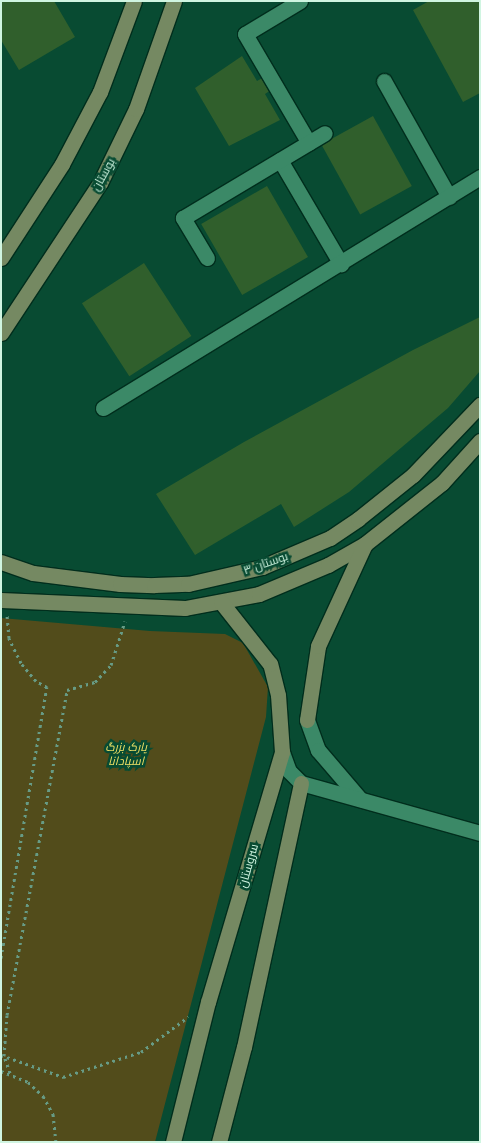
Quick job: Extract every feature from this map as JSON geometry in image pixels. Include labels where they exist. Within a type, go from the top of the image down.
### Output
[{"type":"street","points":[[1,258],[62,164],[100,92],[134,1]]},
{"type":"street","name":"بوستان","points":[[1,333],[81,214],[119,147],[154,63],[174,1]]},
{"type":"street","points":[[300,1],[245,34],[309,143]]},
{"type":"street","points":[[384,81],[449,197]]},
{"type":"street","points":[[207,258],[182,218],[324,133]]},
{"type":"street","points":[[280,160],[341,264]]},
{"type":"street","points":[[103,408],[341,264],[480,177]]},
{"type":"street","name":"بوستان ۳","points":[[1,562],[33,573],[111,583],[154,585],[188,584],[262,567],[330,538],[358,519],[413,475],[480,405]]},
{"type":"street","name":"بوستان ۳","points":[[3,601],[128,608],[185,608],[259,594],[328,565],[365,544],[442,483],[480,441]]},
{"type":"street","points":[[361,800],[318,750],[307,720],[318,646],[365,544]]},
{"type":"street","name":"سروستان","points":[[173,1142],[208,1002],[282,752],[278,695],[270,664],[221,602]]},
{"type":"street","points":[[282,752],[289,771],[301,783],[480,833]]},
{"type":"street","points":[[220,1142],[244,1047],[301,783]]},
{"type":"path","points":[[1,958],[47,687],[36,681],[21,663],[9,638],[3,601]]},
{"type":"path","points":[[10,1073],[2,1055],[7,1015],[66,690],[95,682],[111,665],[118,649],[128,608]]},
{"type":"path","points":[[2,1055],[63,1077],[141,1052],[208,1002]]},
{"type":"path","points":[[1,1071],[10,1073],[28,1082],[43,1096],[53,1114],[56,1142]]},
{"type":"green space","name":"پارک بزرگ اسپادانا","points":[[1,618],[150,631],[225,634],[243,643],[268,687],[266,717],[155,1142],[1,1142]]},
{"type":"building","points":[[1,1],[54,1],[75,37],[19,70],[1,40]]},
{"type":"building","points":[[429,1],[480,1],[480,93],[463,102],[413,10]]},
{"type":"building","points":[[242,56],[257,81],[264,77],[271,90],[265,94],[280,120],[229,146],[195,88]]},
{"type":"building","points":[[373,116],[412,186],[360,215],[321,145]]},
{"type":"building","points":[[267,186],[308,257],[242,295],[201,224]]},
{"type":"building","points":[[144,263],[191,336],[129,376],[82,303]]},
{"type":"building","points":[[480,317],[480,371],[448,408],[349,492],[294,527],[281,504],[195,555],[156,494],[244,442],[413,350]]}]
